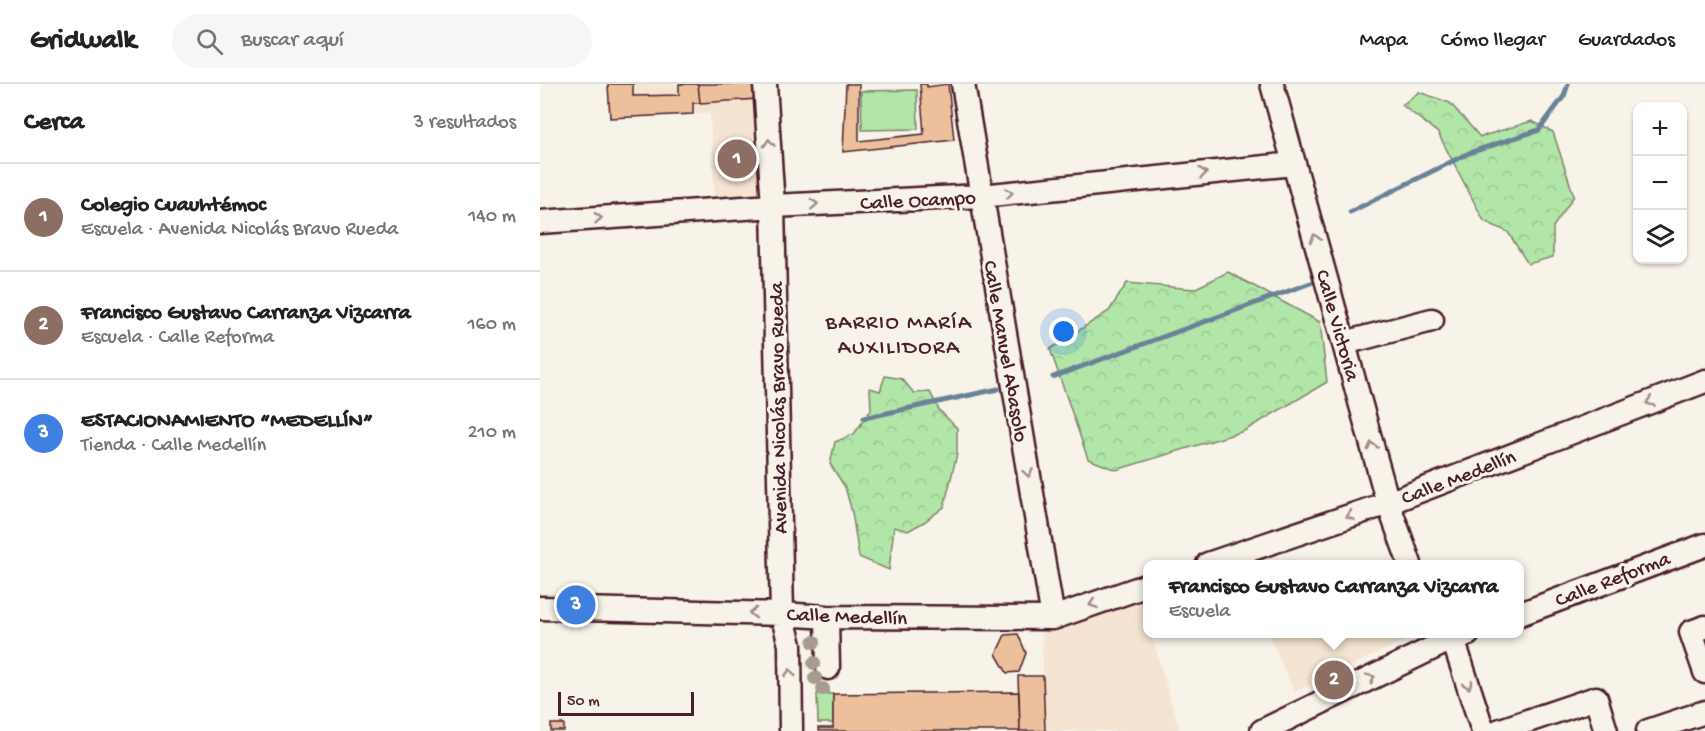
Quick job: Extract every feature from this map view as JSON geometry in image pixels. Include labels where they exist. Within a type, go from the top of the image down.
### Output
[{"type":"street","name":"Avenida Nicolás Bravo Rueda","points":[[765,84],[772,206],[782,614],[790,645],[791,731]]},
{"type":"street","name":"Calle Manuel Abasolo","points":[[963,84],[1053,618]]},
{"type":"street","name":"Calle Victoria","points":[[1272,84],[1388,503],[1409,560]]},
{"type":"street","name":"Calle Ocampo","points":[[540,222],[772,206],[981,196],[1294,164]]},
{"type":"street","points":[[1344,343],[1432,320]]},
{"type":"street","name":"Calle Medellín","points":[[1220,560],[1388,503],[1705,381]]},
{"type":"street","name":"Calle Reforma","points":[[1524,613],[1705,545]]},
{"type":"street","name":"Calle Medellín","points":[[540,608],[827,617],[1053,618],[1143,587]]},
{"type":"street","points":[[827,617],[828,668]]},
{"type":"street","points":[[1698,630],[1705,672]]},
{"type":"street","points":[[1262,731],[1449,638],[1483,731]]},
{"type":"street","points":[[1498,731],[1596,698],[1606,731]]},
{"type":"street","points":[[1648,731],[1705,712]]},
{"type":"shaded area","points":[[608,84],[756,84],[763,199],[715,202],[710,113],[610,118]]},
{"type":"shaded area","points":[[1143,598],[1143,638],[1152,638],[1180,731],[1045,731],[1042,629]]},
{"type":"shaded area","points":[[1271,638],[1410,638],[1294,692]]},
{"type":"green space","points":[[917,90],[918,129],[862,130],[861,91]]},
{"type":"green space","points":[[1419,92],[1450,103],[1480,137],[1532,121],[1553,132],[1574,196],[1553,227],[1553,257],[1528,264],[1508,232],[1484,221],[1438,133],[1402,105]]},
{"type":"green space","points":[[1228,272],[1320,322],[1327,382],[1244,431],[1116,470],[1088,459],[1050,349],[1109,311],[1127,283],[1194,289]]},
{"type":"green space","points":[[885,376],[902,379],[914,393],[930,392],[939,410],[957,428],[957,454],[944,507],[908,531],[894,527],[889,570],[859,557],[852,512],[845,487],[830,464],[835,442],[854,434],[871,410],[870,388],[880,391]]},
{"type":"green space","points":[[817,694],[833,694],[833,723],[818,723]]},
{"type":"building","points":[[608,84],[633,84],[633,96],[679,95],[679,84],[698,84],[700,103],[693,103],[693,114],[610,118]]},
{"type":"building","points":[[698,84],[756,84],[757,99],[700,103]]},
{"type":"building","points":[[846,84],[859,84],[859,141],[924,134],[920,84],[927,84],[927,87],[948,84],[954,140],[843,152]]},
{"type":"building","points":[[1018,634],[1026,653],[1019,672],[1007,673],[996,654],[1005,635]]},
{"type":"building","points":[[1018,676],[1043,676],[1045,731],[1020,731]]},
{"type":"building","points":[[1019,692],[1020,731],[819,731],[818,728],[833,728],[833,694]]},
{"type":"building","points":[[551,724],[564,724],[564,731],[551,731]]},
{"type":"waterway","points":[[1350,212],[1469,153],[1539,130],[1564,96],[1568,84]]},
{"type":"waterway","points":[[1053,377],[1316,281]]},
{"type":"waterway","points":[[864,418],[998,389]]},
{"type":"place","name":"Colegio Cuauhtémoc","points":[[737,159]]},
{"type":"place","name":"ESTACIONAMIENTO “MEDELLÍN”","points":[[576,605]]},
{"type":"place","name":"Francisco Gustavo Carranza Vizcarra","points":[[1334,680]]},
{"type":"district","name":"BARRIO MARÍA AUXILIDORA","points":[[899,332]]}]
